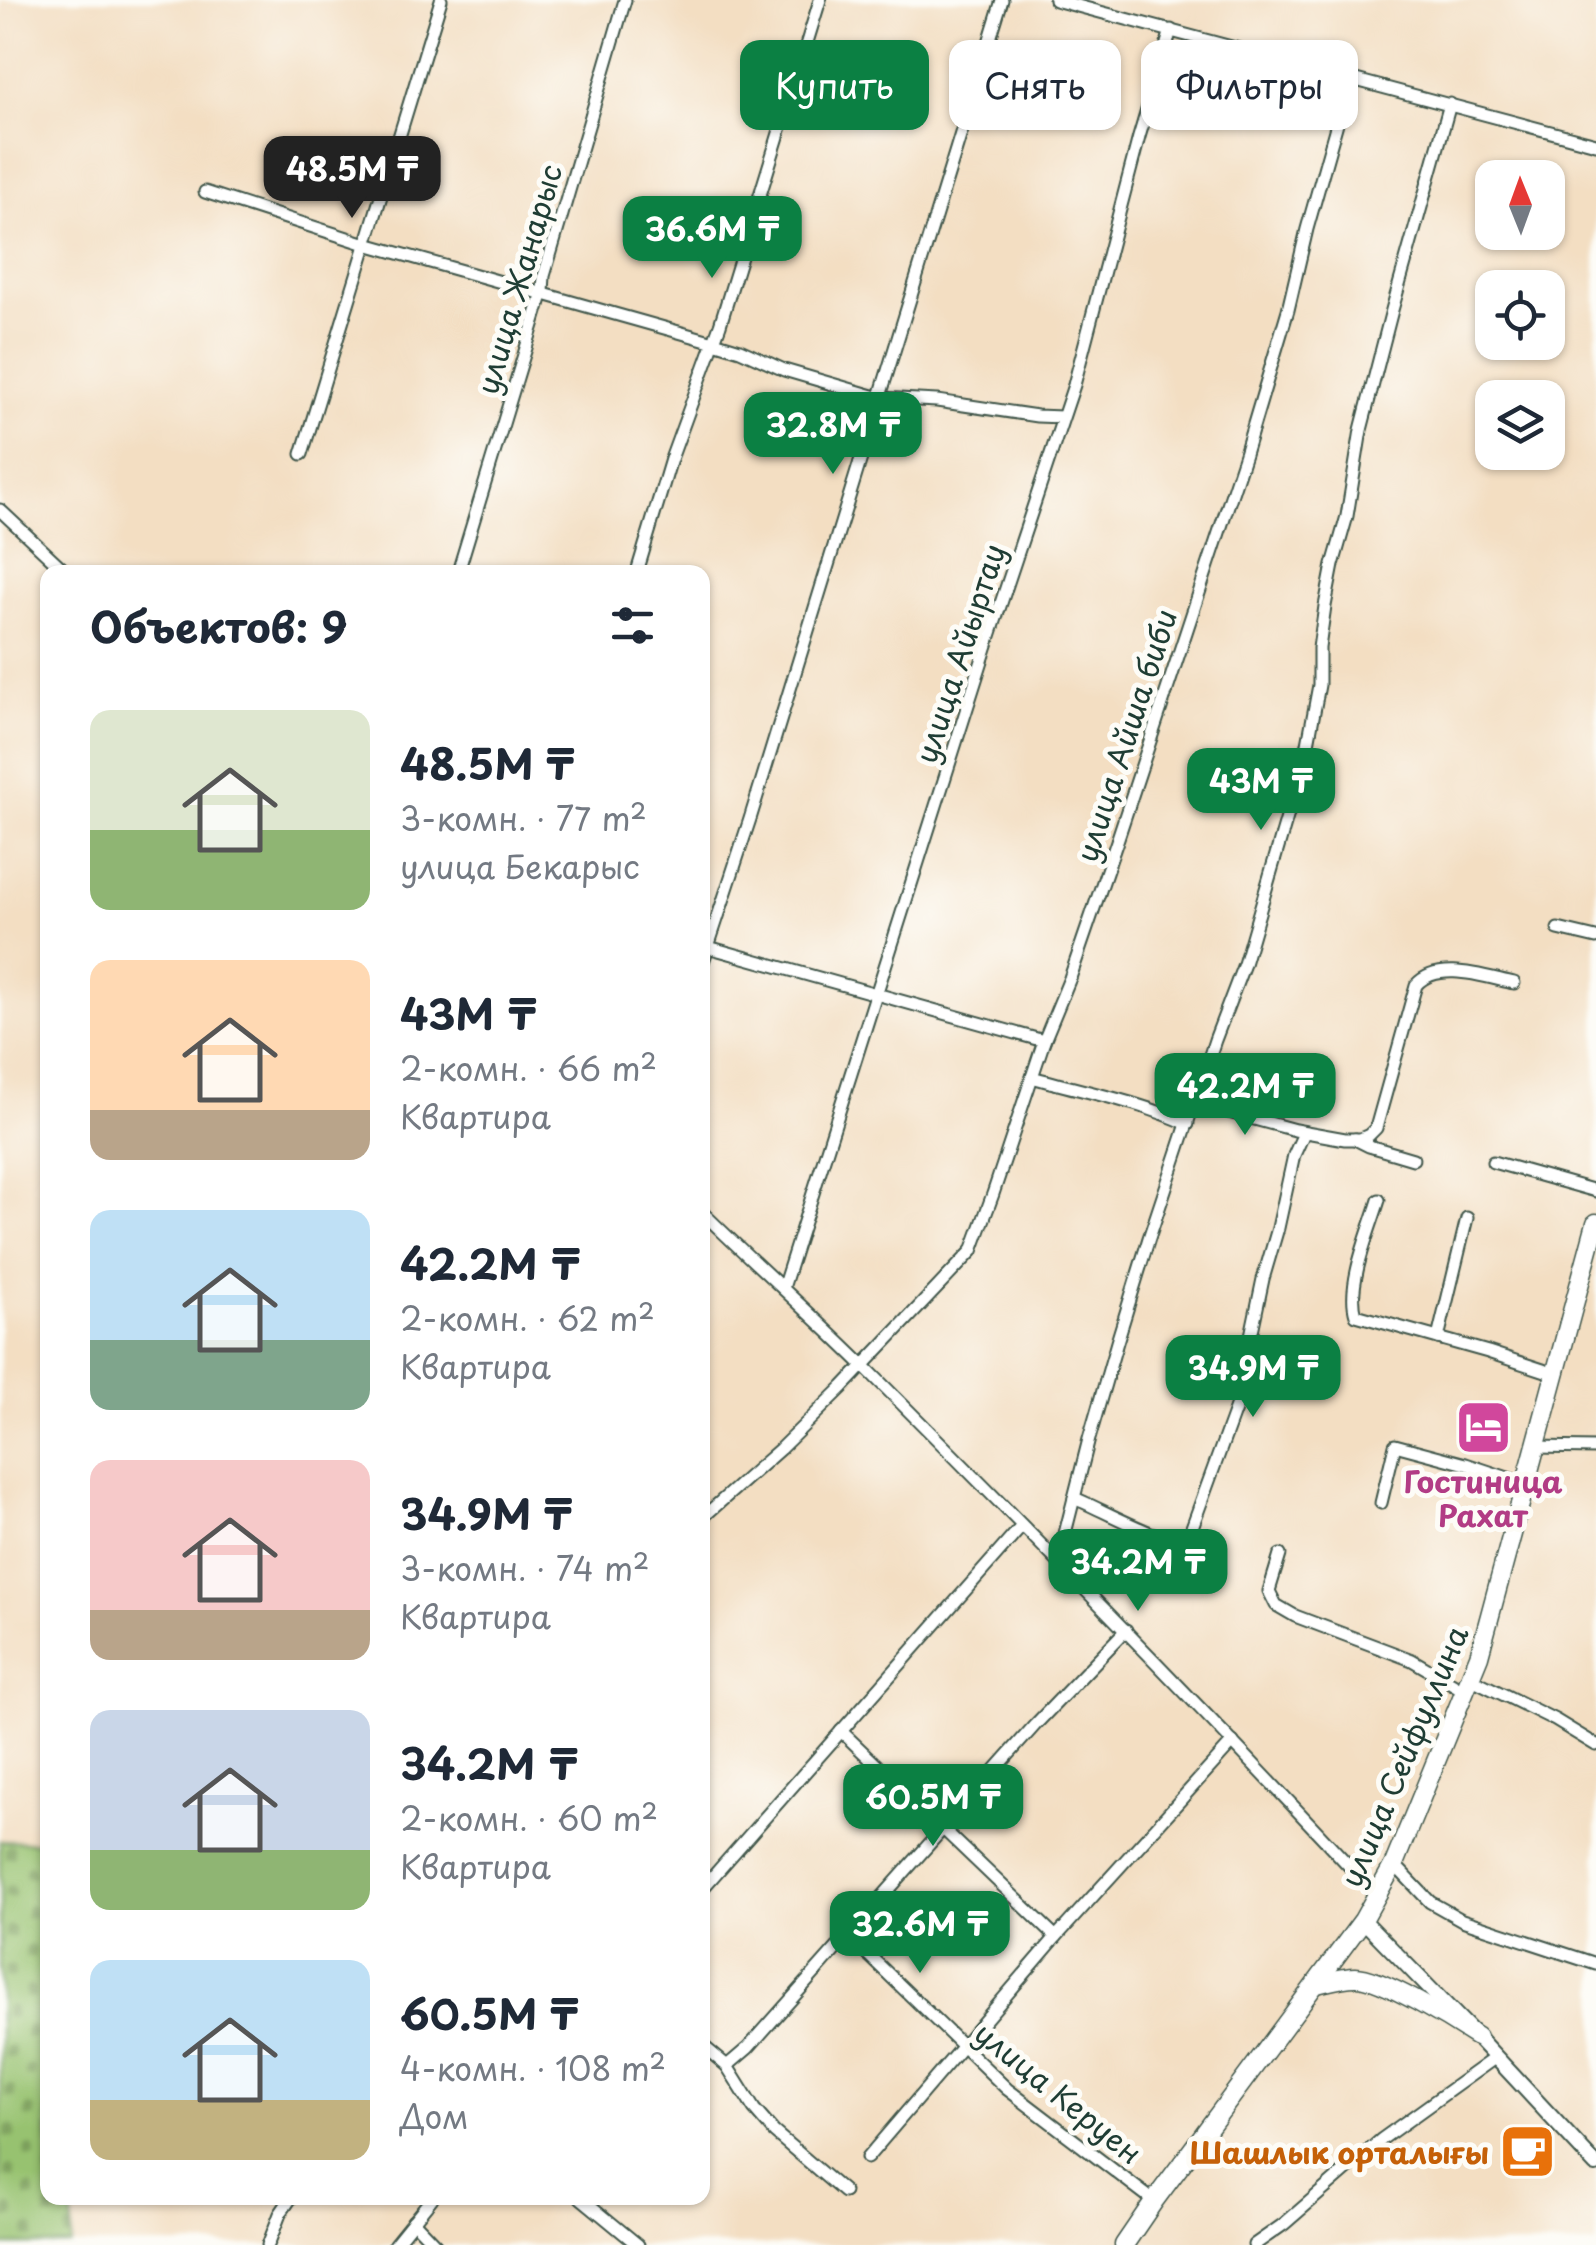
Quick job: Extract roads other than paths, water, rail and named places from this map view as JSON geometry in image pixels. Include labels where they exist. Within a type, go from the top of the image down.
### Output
[{"type":"main road","name":"улица Сейфуллина","points":[[1124,2245],[1364,1920],[1394,1864],[1479,1656],[1596,1223]]},
{"type":"main road","points":[[1316,1984],[1351,1977],[1368,1979],[1477,2037]]},
{"type":"street","points":[[302,454],[441,0]]},
{"type":"street","name":"улица Жанарыс","points":[[460,565],[625,0]]},
{"type":"street","points":[[639,565],[671,459],[714,342],[820,0]]},
{"type":"street","points":[[710,941],[1002,0]]},
{"type":"street","points":[[1056,0],[1209,40]]},
{"type":"street","name":"улица Айыртау","points":[[783,1288],[991,632],[1074,385],[1171,30]]},
{"type":"street","points":[[1358,79],[1596,144]]},
{"type":"street","points":[[1058,1561],[1117,1342],[1244,964],[1307,749],[1320,685],[1319,648],[1325,606],[1350,500],[1361,430],[1450,104]]},
{"type":"street","name":"улица Айша биби","points":[[710,1511],[864,1366],[972,1251],[1117,842],[1256,417],[1335,130]]},
{"type":"street","points":[[204,192],[366,244],[714,342],[784,370],[880,398],[1062,417]]},
{"type":"street","points":[[0,510],[59,565]]},
{"type":"street","points":[[1558,929],[1596,938]]},
{"type":"street","points":[[710,948],[1044,1041]]},
{"type":"street","points":[[1355,1139],[1376,1128],[1416,986],[1424,976],[1451,972],[1514,983]]},
{"type":"street","points":[[1032,1077],[1126,1101],[1188,1124]]},
{"type":"street","points":[[1195,1103],[1304,1132],[1355,1139],[1412,1159]]},
{"type":"street","points":[[1074,1498],[1163,1538],[1186,1538],[1236,1407],[1262,1279],[1294,1155],[1304,1132]]},
{"type":"street","points":[[1493,1162],[1596,1192]]},
{"type":"street","points":[[1379,1200],[1357,1275],[1353,1305],[1356,1315],[1555,1374]]},
{"type":"street","points":[[1438,1338],[1467,1218]]},
{"type":"street","points":[[710,1220],[864,1366],[1058,1561],[1377,1896]]},
{"type":"street","points":[[1381,1503],[1394,1445],[1526,1484]]},
{"type":"street","points":[[1535,1447],[1596,1448]]},
{"type":"street","points":[[710,1880],[1022,1526]]},
{"type":"street","points":[[1280,1555],[1268,1592],[1276,1606],[1555,1720],[1596,1745]]},
{"type":"street","points":[[727,2066],[748,2048],[1035,1725],[1126,1630]]},
{"type":"street","points":[[841,1731],[1056,1937]]},
{"type":"street","points":[[867,2158],[1056,1937],[1232,1742]]},
{"type":"street","points":[[1394,1864],[1430,1902],[1462,1920],[1596,1964]]},
{"type":"street","points":[[1364,1920],[1596,2165]]},
{"type":"street","name":"улица Керуен","points":[[848,1935],[1007,2089],[1154,2200]]},
{"type":"street","points":[[710,2052],[727,2066],[774,2132],[844,2192]]},
{"type":"street","points":[[1254,2245],[1382,2140],[1496,2057]]},
{"type":"street","points":[[268,2245],[286,2205]]},
{"type":"street","points":[[394,2245],[426,2205]]},
{"type":"street","points":[[589,2205],[638,2245]]},
{"type":"street","points":[[412,2221],[436,2245]]},
{"type":"place","name":"Гостиница Рахат","points":[[1483,1428]]},
{"type":"place","name":"Шашлык орталығы","points":[[1528,2151]]}]
